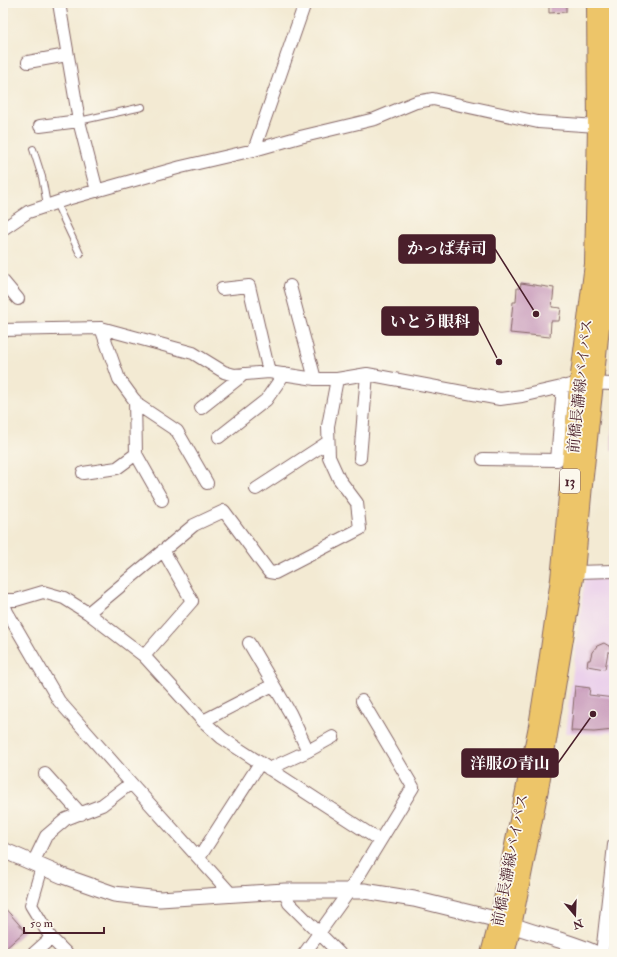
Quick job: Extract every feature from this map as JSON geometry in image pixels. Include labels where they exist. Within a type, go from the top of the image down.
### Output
[{"type":"main road","name":"前橋長瀞線バイパス","points":[[596,3],[607,125]]},
{"type":"main road","name":"前橋長瀞線バイパス","points":[[505,954],[506,923],[560,579],[579,384],[607,263],[607,125],[611,3]]},
{"type":"main road","name":"前橋長瀞線バイパス","points":[[490,954],[506,923],[550,728],[575,572],[583,485],[579,384]]},
{"type":"street","points":[[59,3],[79,121],[97,191]]},
{"type":"street","points":[[254,150],[304,3]]},
{"type":"street","points":[[28,62],[67,55]]},
{"type":"street","points":[[3,229],[28,212],[51,204],[181,167],[375,119],[416,102],[433,99],[538,122],[607,125]]},
{"type":"street","points":[[40,126],[79,121]]},
{"type":"street","points":[[3,281],[18,300]]},
{"type":"street","points":[[222,289],[249,286],[269,372]]},
{"type":"street","points":[[290,286],[315,378]]},
{"type":"street","points":[[3,330],[101,328],[193,353],[224,372],[234,375],[269,372],[337,380],[367,374],[500,399],[579,384],[614,384]]},
{"type":"street","points":[[101,328],[119,379],[138,405],[177,431],[207,482]]},
{"type":"street","points":[[201,408],[244,374]]},
{"type":"street","points":[[219,437],[266,400],[284,374]]},
{"type":"street","points":[[360,458],[367,374]]},
{"type":"street","points":[[88,613],[194,525],[224,511],[269,572],[275,574],[360,528],[357,503],[339,479],[329,457],[328,426],[337,380]]},
{"type":"street","points":[[483,459],[558,460],[579,384]]},
{"type":"street","points":[[135,400],[136,454],[162,500]]},
{"type":"street","points":[[256,489],[328,442]]},
{"type":"street","points":[[84,474],[117,468],[136,454]]},
{"type":"street","points":[[144,656],[192,601],[163,550]]},
{"type":"street","points":[[575,572],[614,571]]},
{"type":"street","points":[[232,895],[59,701],[4,607],[16,600],[43,592],[64,598],[88,613],[144,656],[203,721],[222,738],[380,840]]},
{"type":"street","points":[[249,643],[290,713],[308,751]]},
{"type":"street","points":[[203,721],[273,685]]},
{"type":"street","points":[[304,954],[350,890],[413,787],[362,701]]},
{"type":"street","points":[[199,858],[265,766],[308,751],[333,737]]},
{"type":"street","points":[[45,774],[80,814]]},
{"type":"street","points":[[67,954],[52,938],[31,906],[37,865],[46,836],[66,819],[102,805],[131,783]]},
{"type":"street","points":[[602,954],[614,845]]},
{"type":"street","points":[[3,850],[63,876],[114,894],[160,899],[285,891],[364,891],[414,899],[506,923],[580,946],[597,954]]},
{"type":"street","points":[[285,891],[289,903],[340,954]]},
{"type":"street","points":[[33,954],[52,938]]},
{"type":"lane","points":[[79,121],[142,107]]},
{"type":"lane","points":[[33,149],[51,204],[80,254]]},
{"type":"shaded area","points":[[614,574],[614,732],[596,734],[565,733],[585,577]]},
{"type":"building","points":[[549,3],[566,3],[566,12],[549,13]]},
{"type":"building","points":[[521,283],[554,288],[552,307],[561,308],[559,321],[551,321],[550,337],[510,333],[513,302],[516,302],[517,288],[520,288]]},
{"type":"building","points":[[612,425],[614,425],[614,450],[611,450]]},
{"type":"building","points":[[604,643],[609,646],[612,652],[608,652],[605,669],[587,666],[592,652],[597,646]]},
{"type":"building","points":[[575,686],[590,688],[589,695],[614,698],[614,730],[594,732],[571,731]]},
{"type":"building","points":[[3,906],[25,931],[3,951]]},
{"type":"place","name":"かっぱ寿司","points":[[536,314]]},
{"type":"place","name":"いとう眼科","points":[[499,362]]},
{"type":"place","name":"洋服の青山","points":[[593,714]]}]
